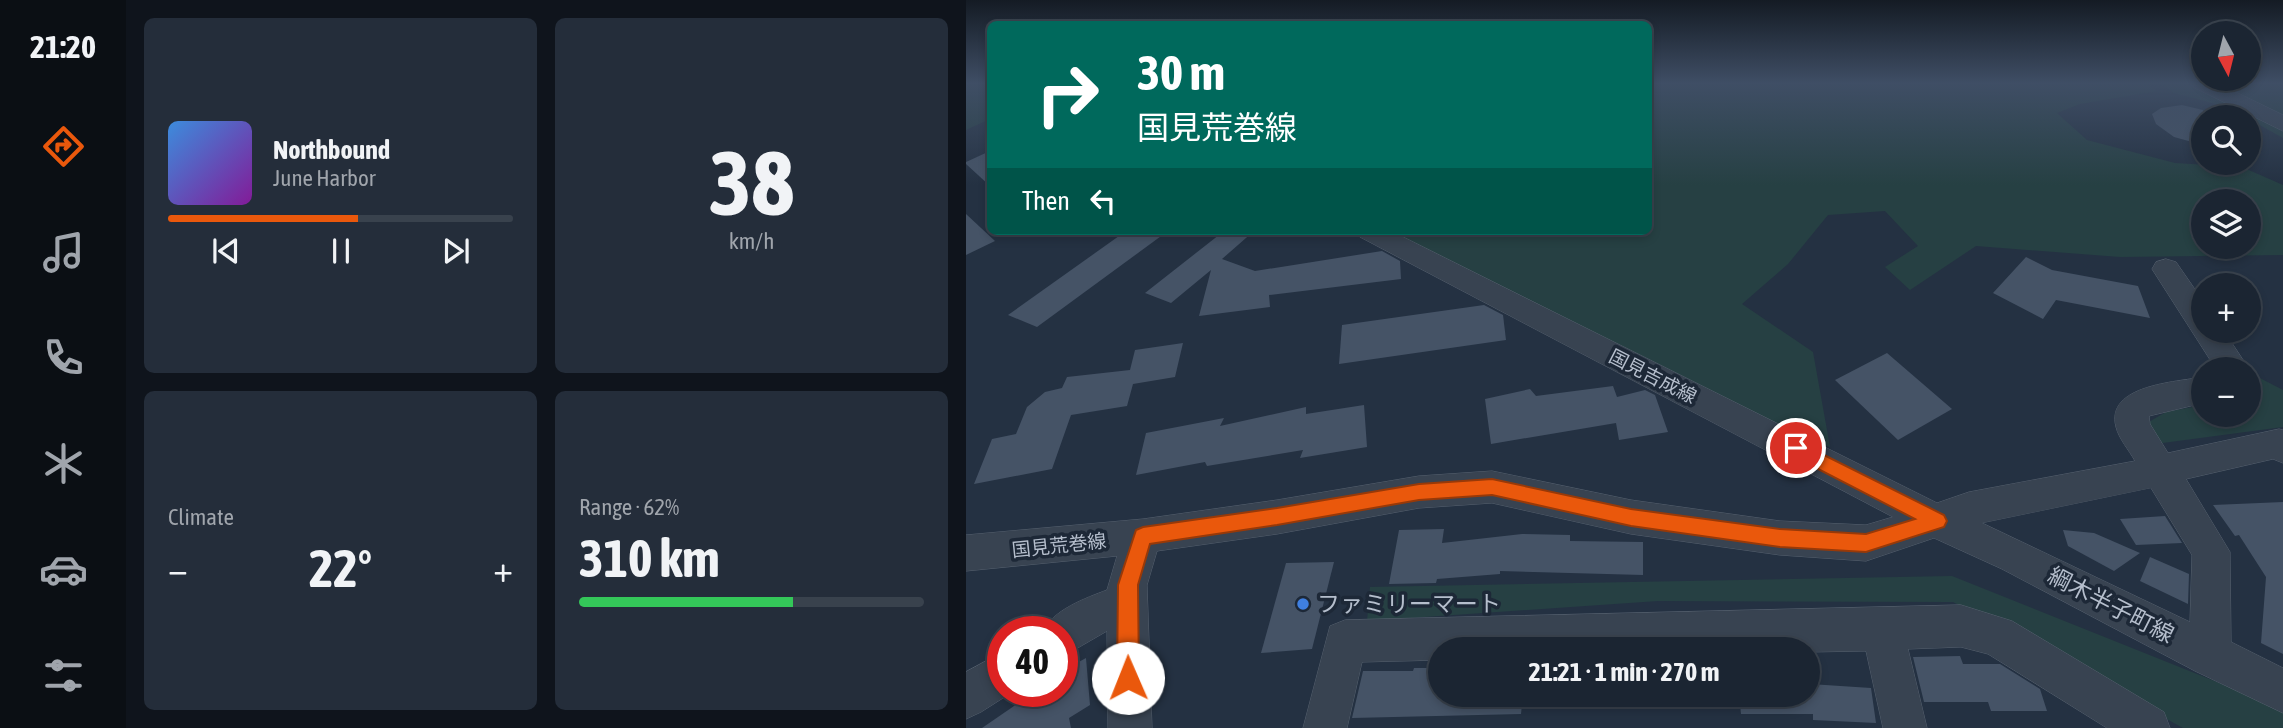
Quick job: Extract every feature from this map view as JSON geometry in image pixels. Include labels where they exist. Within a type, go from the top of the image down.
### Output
[{"type":"street","name":"国見吉成線","points":[[1377,235],[1937,521]]},
{"type":"street","points":[[2166,268],[2191,306]]},
{"type":"street","points":[[2191,392],[2144,402],[2132,411],[2133,427],[2211,552],[2210,656]]},
{"type":"street","name":"国見荒巻線","points":[[966,553],[1143,536],[1277,517],[1419,492],[1492,487],[1631,517],[1780,538],[1866,543],[1969,509],[2161,471],[2279,443],[2283,448]]},
{"type":"street","name":"綱木半子町線","points":[[1937,521],[2016,556],[2283,691]]},
{"type":"street","points":[[1130,728],[1126,602],[1128,585],[1143,536]]},
{"type":"street","points":[[1078,626],[1097,614],[1126,602]]},
{"type":"street","points":[[1325,728],[1345,641],[1882,631],[1961,626],[1997,636],[2148,728]]},
{"type":"street","points":[[1882,631],[1905,728]]},
{"type":"street","points":[[966,696],[987,683]]},
{"type":"green space","points":[[966,117],[987,117],[987,120],[966,130]]},
{"type":"green space","points":[[1652,117],[2061,117],[2087,140],[2175,163],[2191,164],[2191,175],[2260,175],[2283,185],[2283,255],[2261,255],[2261,189],[2191,189],[2191,256],[2120,257],[1976,246],[1910,290],[1885,267],[1918,246],[1885,211],[1828,215],[1788,264],[1742,304],[1813,352],[1830,447],[1800,438],[1397,235],[1652,235]]},
{"type":"green space","points":[[2261,118],[2283,129],[2283,138],[2261,126]]},
{"type":"green space","points":[[2261,379],[2283,390],[2283,427],[2155,444],[2147,423],[2166,412],[2191,407],[2191,427],[2261,427]]},
{"type":"green space","points":[[1952,576],[2262,700],[2283,711],[2283,728],[2183,728],[1953,602],[1658,601],[1367,621],[1370,587]]},
{"type":"building","points":[[2153,117],[2191,117],[2191,142],[2174,137],[2156,124]]},
{"type":"building","points":[[987,152],[987,183],[966,164]]},
{"type":"building","points":[[966,214],[995,241],[966,255]]},
{"type":"building","points":[[1120,235],[1163,235],[1037,327],[1008,315]]},
{"type":"building","points":[[1219,235],[1249,235],[1222,259],[1255,271],[1382,251],[1400,261],[1401,279],[1269,295],[1270,307],[1199,316],[1211,270],[1171,303],[1145,293]]},
{"type":"building","points":[[2026,257],[2052,270],[2138,286],[2150,318],[2056,300],[2043,319],[1993,293]]},
{"type":"building","points":[[1484,305],[1503,315],[1506,340],[1339,364],[1342,325]]},
{"type":"building","points":[[1183,343],[1175,377],[1133,384],[1127,406],[1071,415],[1052,469],[974,484],[992,439],[1016,434],[1027,407],[1045,392],[1062,388],[1067,377],[1130,370],[1135,350]]},
{"type":"building","points":[[1887,353],[1952,409],[1898,440],[1835,380]]},
{"type":"building","points":[[1613,386],[1617,397],[1645,390],[1655,395],[1668,432],[1619,440],[1616,423],[1491,444],[1485,399],[1530,389],[1536,396]]},
{"type":"building","points":[[1364,405],[1367,447],[1300,458],[1303,450],[1207,466],[1205,462],[1136,475],[1146,433],[1224,418],[1220,426],[1306,407],[1306,414]]},
{"type":"building","points":[[2283,502],[2283,654],[2261,643],[2266,577],[2239,535],[2235,536],[2213,505]]},
{"type":"building","points":[[2165,516],[2182,543],[2136,545],[2120,519]]},
{"type":"building","points":[[1444,529],[1442,543],[1522,534],[1570,535],[1570,541],[1643,542],[1643,575],[1500,571],[1500,574],[1437,579],[1436,583],[1389,584],[1399,530]]},
{"type":"building","points":[[2063,530],[2094,533],[2140,553],[2114,571],[2068,546]]},
{"type":"building","points":[[2150,557],[2189,574],[2188,604],[2140,581]]},
{"type":"building","points":[[1334,562],[1312,649],[1261,653],[1286,563]]},
{"type":"building","points":[[1960,656],[1963,664],[2000,664],[2040,689],[2047,711],[1991,711],[1988,702],[1924,702],[1913,657]]},
{"type":"building","points":[[1086,658],[1090,705],[1069,718],[1071,728],[982,728],[1013,707],[1078,707],[1078,662]]},
{"type":"building","points":[[1414,668],[1428,668],[1428,707],[1522,707],[1521,714],[1352,718],[1363,671],[1413,671]]},
{"type":"building","points":[[1820,685],[1871,688],[1876,723],[1813,720],[1813,714],[1741,714],[1740,707],[1820,707]]},
{"type":"place","name":"ファミリーマート","points":[[1303,604]]},
{"type":"route","points":[[1128,678],[1126,602],[1128,585],[1143,536],[1277,517],[1419,492],[1492,487],[1631,517],[1780,538],[1866,543],[1937,521],[1796,448]]}]
